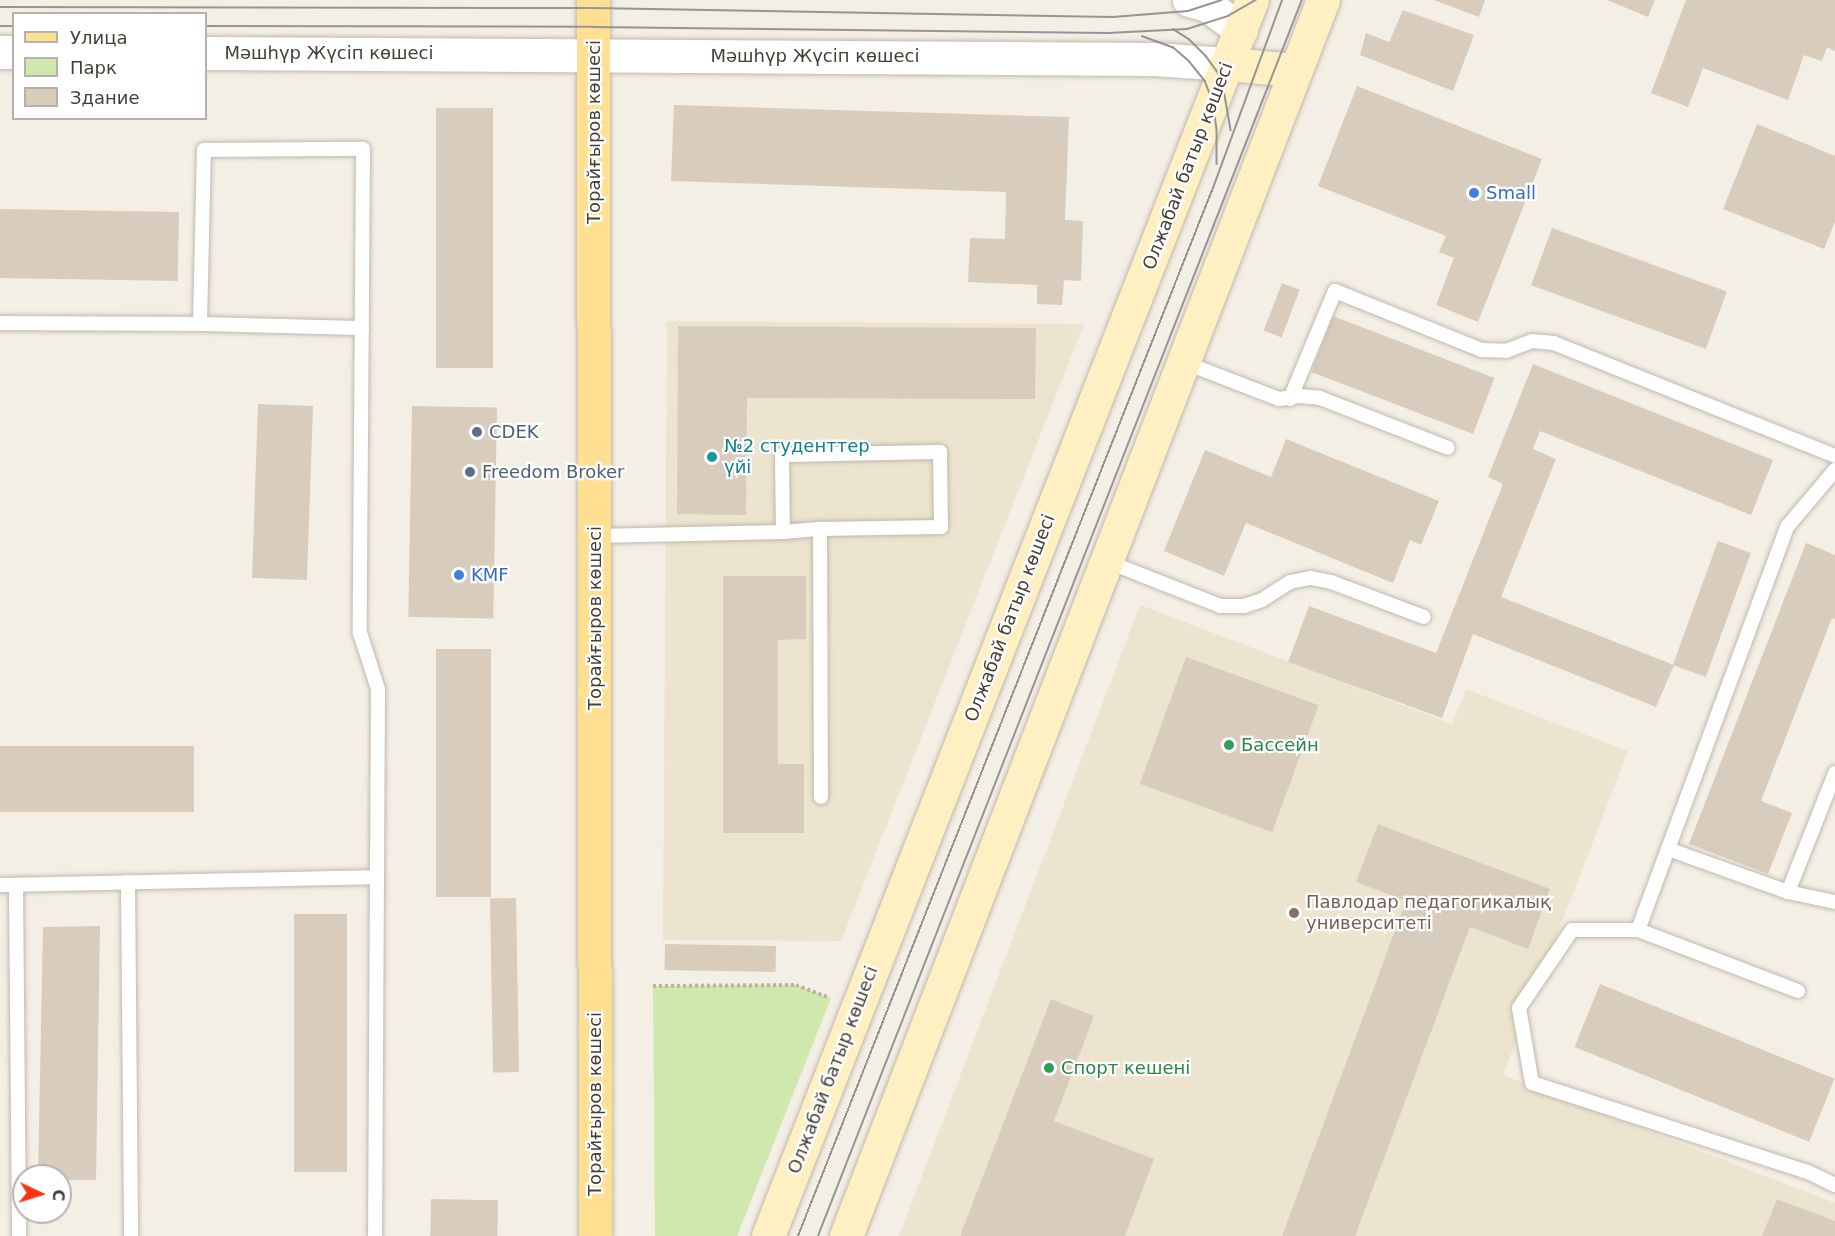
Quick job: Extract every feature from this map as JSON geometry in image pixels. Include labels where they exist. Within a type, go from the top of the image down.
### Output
[{"type":"main road","name":"Торайғыров көшесі","points":[[593,0],[596,1236]]},
{"type":"main road","points":[[846,1236],[1323,0]]},
{"type":"main road","name":"Олжабай батыр көшесі","points":[[768,1236],[1247,15]]},
{"type":"main road","points":[[1247,15],[1296,70]]},
{"type":"main road","name":"Мәшһүр Жүсіп көшесі","points":[[1227,64],[1296,70]]},
{"type":"street","points":[[1189,0],[1247,15]]},
{"type":"street","name":"Мәшһүр Жүсіп көшесі","points":[[207,52],[1154,58],[1227,64]]},
{"type":"lane","points":[[200,324],[204,150],[363,149],[360,633],[378,689],[375,1236]]},
{"type":"lane","points":[[1290,399],[1335,291],[1482,350],[1506,351],[1532,341],[1554,343],[1835,456]]},
{"type":"lane","points":[[0,323],[362,328]]},
{"type":"lane","points":[[1183,362],[1279,399],[1299,396],[1320,398],[1448,448]]},
{"type":"lane","points":[[595,536],[783,532],[820,529],[941,527],[940,452],[782,455],[783,532]]},
{"type":"lane","points":[[1638,930],[1787,527],[1835,470]]},
{"type":"lane","points":[[820,529],[821,797]]},
{"type":"lane","points":[[1106,561],[1220,606],[1244,606],[1262,600],[1290,582],[1311,578],[1331,582],[1424,617]]},
{"type":"lane","points":[[1788,892],[1835,773]]},
{"type":"lane","points":[[1668,849],[1788,892],[1835,902]]},
{"type":"lane","points":[[0,885],[377,877]]},
{"type":"lane","points":[[128,882],[131,1236]]},
{"type":"lane","points":[[16,885],[19,1236]]},
{"type":"lane","points":[[1798,991],[1638,930],[1572,930],[1519,1008],[1532,1083],[1808,1172],[1835,1185]]},
{"type":"path","points":[[653,986],[796,985],[831,998]]},
{"type":"shaded area","points":[[667,321],[1084,324],[841,941],[663,940]]},
{"type":"shaded area","name":"Павлодар педагогикалық университеті","points":[[1140,605],[1452,724],[1466,689],[1628,751],[1503,1075],[1835,1203],[1835,1236],[899,1236]]},
{"type":"green space","points":[[796,985],[831,998],[737,1236],[655,1236],[653,986]]},
{"type":"building","points":[[1434,0],[1485,0],[1479,17]]},
{"type":"building","points":[[1607,0],[1655,0],[1648,17]]},
{"type":"building","points":[[1686,0],[1835,0],[1835,51],[1827,47],[1822,61],[1804,55],[1788,100],[1703,68],[1688,107],[1651,93]]},
{"type":"building","points":[[1403,10],[1474,35],[1453,91],[1360,55],[1366,33],[1389,42]]},
{"type":"building","points":[[1357,86],[1542,159],[1478,322],[1436,305],[1454,258],[1439,252],[1446,236],[1318,186]]},
{"type":"building","points":[[674,105],[1069,117],[1065,220],[1083,221],[1081,281],[1064,280],[1062,305],[1037,304],[1037,285],[968,282],[970,238],[1005,239],[1006,192],[671,181]]},
{"type":"building","points":[[436,108],[493,108],[493,368],[436,368]]},
{"type":"building","points":[[1757,124],[1835,156],[1835,222],[1824,249],[1723,209]]},
{"type":"building","points":[[0,209],[179,212],[178,281],[0,278]]},
{"type":"building","points":[[1552,228],[1727,292],[1706,349],[1531,285]]},
{"type":"building","points":[[1282,283],[1300,290],[1281,337],[1264,331]]},
{"type":"building","points":[[1333,316],[1495,378],[1473,434],[1311,372]]},
{"type":"building","name":"№2 студенттер үйі","points":[[678,326],[1036,328],[1035,399],[747,398],[746,515],[677,514]]},
{"type":"building","points":[[1533,364],[1773,460],[1751,515],[1540,431],[1533,449],[1556,459],[1501,597],[1674,665],[1656,707],[1473,634],[1442,718],[1288,662],[1309,606],[1436,653],[1503,484],[1488,477]]},
{"type":"building","points":[[258,404],[313,406],[307,580],[252,578]]},
{"type":"building","points":[[412,406],[497,407],[493,618],[408,617]]},
{"type":"building","points":[[1286,439],[1439,501],[1421,545],[1410,540],[1393,583],[1246,523],[1224,576],[1164,551],[1205,450],[1271,477]]},
{"type":"building","points":[[1718,541],[1751,553],[1706,677],[1673,665]]},
{"type":"building","points":[[1806,543],[1835,555],[1835,619],[1832,618],[1761,801],[1792,813],[1768,874],[1689,844]]},
{"type":"building","points":[[723,576],[806,576],[806,639],[778,640],[778,764],[804,764],[804,833],[723,833]]},
{"type":"building","points":[[436,649],[491,649],[491,897],[436,897]]},
{"type":"building","name":"Бассейн","points":[[1186,657],[1318,705],[1272,832],[1140,784]]},
{"type":"building","points":[[0,746],[194,746],[194,812],[0,812]]},
{"type":"building","points":[[1378,824],[1550,889],[1528,949],[1470,927],[1355,1236],[1282,1236],[1406,901],[1356,882]]},
{"type":"building","points":[[490,898],[516,898],[519,1072],[493,1072]]},
{"type":"building","points":[[294,914],[347,914],[347,1172],[294,1172]]},
{"type":"building","points":[[100,926],[96,1180],[72,1180],[72,1164],[38,1164],[43,927]]},
{"type":"building","points":[[665,944],[776,946],[776,972],[665,970]]},
{"type":"building","points":[[1600,984],[1835,1079],[1809,1142],[1575,1047]]},
{"type":"building","name":"Спорт кешені","points":[[1051,999],[1094,1016],[1054,1121],[1154,1159],[1125,1236],[960,1236]]},
{"type":"building","points":[[431,1199],[498,1200],[497,1236],[430,1236]]},
{"type":"building","points":[[1777,1199],[1835,1221],[1835,1236],[1762,1236]]},
{"type":"tram line","points":[[0,7],[593,8],[1113,17],[1188,11],[1221,0]]},
{"type":"tram line","points":[[207,26],[593,27],[1108,33],[1187,29],[1228,16],[1256,0]]},
{"type":"tram line","points":[[798,1236],[1213,188],[1282,0]]},
{"type":"tram line","points":[[818,1236],[1302,0]]},
{"type":"tram line","points":[[0,26],[12,26]]},
{"type":"tram line","points":[[1173,29],[1189,39],[1206,56],[1222,78],[1231,130]]},
{"type":"tram line","points":[[1142,36],[1173,47],[1189,61],[1205,81],[1213,101],[1217,128],[1217,164]]},
{"type":"place","name":"Small","points":[[1474,193]]},
{"type":"place","name":"CDEK","points":[[477,432]]},
{"type":"place","name":"№2 студенттер үйі","points":[[712,457]]},
{"type":"place","name":"Freedom Broker","points":[[470,472]]},
{"type":"place","name":"KMF","points":[[459,575]]},
{"type":"place","name":"Бассейн","points":[[1229,745]]},
{"type":"place","name":"Павлодар педагогикалық университеті","points":[[1294,913]]},
{"type":"place","name":"Спорт кешені","points":[[1049,1068]]}]
